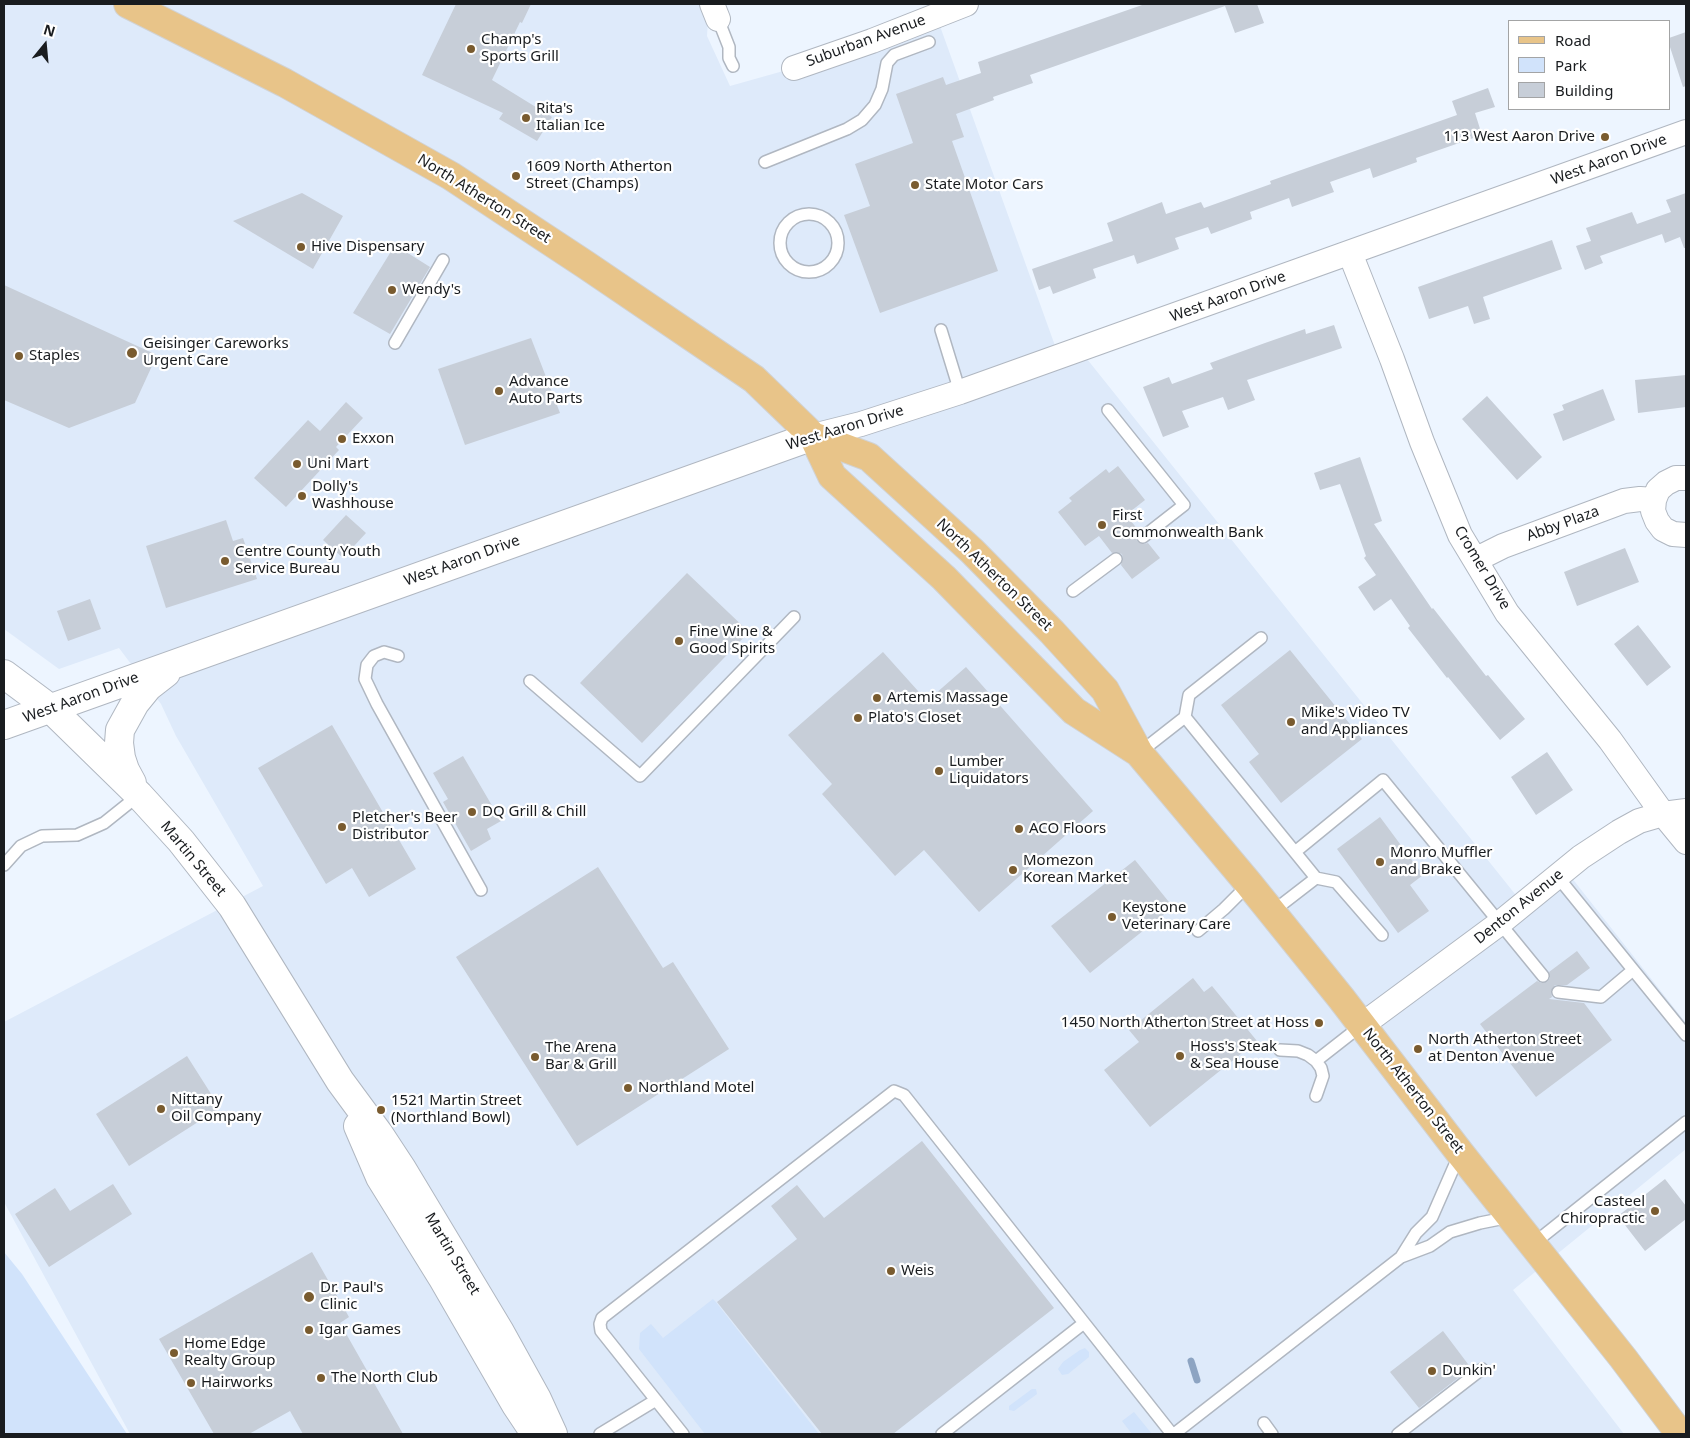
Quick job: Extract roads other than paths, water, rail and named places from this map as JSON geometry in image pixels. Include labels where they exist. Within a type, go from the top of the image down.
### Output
[{"type":"main road","name":"North Atherton Street","points":[[128,4],[285,82],[452,176],[754,380],[813,436],[832,476],[944,578],[1074,711],[1139,753]]},
{"type":"main road","name":"North Atherton Street","points":[[813,436],[869,457],[972,550],[1052,632],[1105,690],[1139,753],[1249,884],[1362,1025],[1680,1434]]},
{"type":"street","name":"Suburban Avenue","points":[[794,68],[872,41],[966,4]]},
{"type":"street","name":"West Aaron Drive","points":[[4,726],[813,436],[861,424],[960,392],[1686,132]]},
{"type":"street","name":"Cromer Drive","points":[[1350,253],[1429,461],[1460,535],[1507,613],[1610,740],[1675,812],[1686,842]]},
{"type":"street","points":[[1686,478],[1676,478],[1658,490],[1654,500],[1653,511],[1663,529],[1673,534],[1686,535]]},
{"type":"street","name":"Abby Plaza","points":[[1475,560],[1503,546],[1624,501],[1654,500]]},
{"type":"street","points":[[138,795],[121,758],[120,730],[126,716],[148,687],[181,662]]},
{"type":"street","name":"Martin Street","points":[[4,674],[51,709],[138,795],[180,841],[232,906],[340,1081],[379,1134],[406,1177],[509,1349],[537,1398],[553,1434]]},
{"type":"street","name":"Denton Avenue","points":[[1362,1025],[1500,923],[1581,857],[1639,821],[1675,812]]},
{"type":"street","name":"Martin Street","points":[[340,1081],[380,1177],[442,1277],[516,1405],[530,1426],[538,1434]]},
{"type":"lane","points":[[715,11],[729,47],[729,58],[733,66]]},
{"type":"lane","points":[[765,162],[847,129],[862,120],[875,105],[882,89],[887,63],[894,55],[929,42]]},
{"type":"lane","points":[[803,214],[810,214],[830,222],[835,229],[838,243],[836,254],[830,263],[820,269],[809,272],[798,269],[786,260],[782,254],[780,240],[785,226],[790,221],[803,214]]},
{"type":"lane","points":[[395,343],[443,260]]},
{"type":"lane","points":[[941,330],[960,392]]},
{"type":"lane","points":[[1108,410],[1184,505],[1144,537]]},
{"type":"lane","points":[[1073,591],[1116,559]]},
{"type":"lane","points":[[530,681],[640,776],[794,617]]},
{"type":"lane","points":[[1139,753],[1185,717],[1189,695],[1261,638]]},
{"type":"lane","points":[[398,656],[384,652],[374,656],[367,665],[365,679],[377,704],[481,890]]},
{"type":"lane","points":[[1185,717],[1316,878],[1336,882],[1382,935]]},
{"type":"lane","points":[[1295,852],[1384,780],[1543,976]]},
{"type":"lane","points":[[4,865],[21,846],[42,836],[77,836],[104,823],[138,795]]},
{"type":"lane","points":[[1557,876],[1686,1035]]},
{"type":"lane","points":[[1271,913],[1316,878]]},
{"type":"lane","points":[[1198,930],[1224,909],[1249,884]]},
{"type":"lane","points":[[1558,992],[1601,997],[1633,970]]},
{"type":"lane","points":[[1316,1061],[1362,1025]]},
{"type":"lane","points":[[1280,1050],[1298,1051],[1316,1061],[1321,1068],[1322,1076],[1316,1096]]},
{"type":"lane","points":[[683,1434],[601,1330],[602,1318],[894,1091],[904,1095],[1173,1434],[1401,1257],[1430,1246],[1450,1232],[1480,1223],[1511,1217]]},
{"type":"lane","points":[[1532,1244],[1686,1122]]},
{"type":"lane","points":[[1401,1257],[1416,1233],[1432,1217],[1460,1153]]},
{"type":"lane","points":[[942,1434],[1084,1322]]},
{"type":"lane","points":[[1398,1434],[1482,1368]]},
{"type":"lane","points":[[600,1434],[656,1400]]},
{"type":"lane","points":[[1264,1423],[1272,1434]]},
{"type":"waterway","points":[[1191,1361],[1197,1380]]},
{"type":"place","name":"Champ's Sports Grill","points":[[471,49]]},
{"type":"place","name":"Rita's Italian Ice","points":[[526,118]]},
{"type":"place","name":"113 West Aaron Drive","points":[[1605,137]]},
{"type":"place","name":"1609 North Atherton Street (Champs)","points":[[516,176]]},
{"type":"place","name":"State Motor Cars","points":[[915,185]]},
{"type":"place","name":"Hive Dispensary","points":[[301,247]]},
{"type":"place","name":"Wendy's","points":[[392,290]]},
{"type":"place","name":"Geisinger Careworks Urgent Care","points":[[132,353]]},
{"type":"place","name":"Staples","points":[[19,356]]},
{"type":"place","name":"Advance Auto Parts","points":[[499,391]]},
{"type":"place","name":"Exxon","points":[[342,439]]},
{"type":"place","name":"Uni Mart","points":[[297,464]]},
{"type":"place","name":"Dolly's Washhouse","points":[[302,496]]},
{"type":"place","name":"First Commonwealth Bank","points":[[1102,525]]},
{"type":"place","name":"Centre County Youth Service Bureau","points":[[225,561]]},
{"type":"place","name":"Fine Wine & Good Spirits","points":[[679,641]]},
{"type":"place","name":"Artemis Massage","points":[[877,698]]},
{"type":"place","name":"Plato's Closet","points":[[858,718]]},
{"type":"place","name":"Mike's Video TV and Appliances","points":[[1291,722]]},
{"type":"place","name":"Lumber Liquidators","points":[[939,771]]},
{"type":"place","name":"DQ Grill & Chill","points":[[472,812]]},
{"type":"place","name":"Pletcher's Beer Distributor","points":[[342,827]]},
{"type":"place","name":"ACO Floors","points":[[1019,829]]},
{"type":"place","name":"Monro Muffler and Brake","points":[[1380,862]]},
{"type":"place","name":"Momezon Korean Market","points":[[1013,870]]},
{"type":"place","name":"Keystone Veterinary Care","points":[[1112,917]]},
{"type":"place","name":"1450 North Atherton Street at Hoss","points":[[1319,1023]]},
{"type":"place","name":"North Atherton Street at Denton Avenue","points":[[1418,1049]]},
{"type":"place","name":"Hoss's Steak & Sea House","points":[[1180,1056]]},
{"type":"place","name":"The Arena Bar & Grill","points":[[535,1057]]},
{"type":"place","name":"Northland Motel","points":[[628,1088]]},
{"type":"place","name":"Nittany Oil Company","points":[[161,1109]]},
{"type":"place","name":"1521 Martin Street (Northland Bowl)","points":[[381,1110]]},
{"type":"place","name":"Casteel Chiropractic","points":[[1655,1211]]},
{"type":"place","name":"Weis","points":[[891,1271]]},
{"type":"place","name":"Dr. Paul's Clinic","points":[[309,1297]]},
{"type":"place","name":"Igar Games","points":[[309,1330]]},
{"type":"place","name":"Home Edge Realty Group","points":[[174,1353]]},
{"type":"place","name":"Dunkin'","points":[[1432,1371]]},
{"type":"place","name":"The North Club","points":[[321,1378]]},
{"type":"place","name":"Hairworks","points":[[191,1383]]}]
